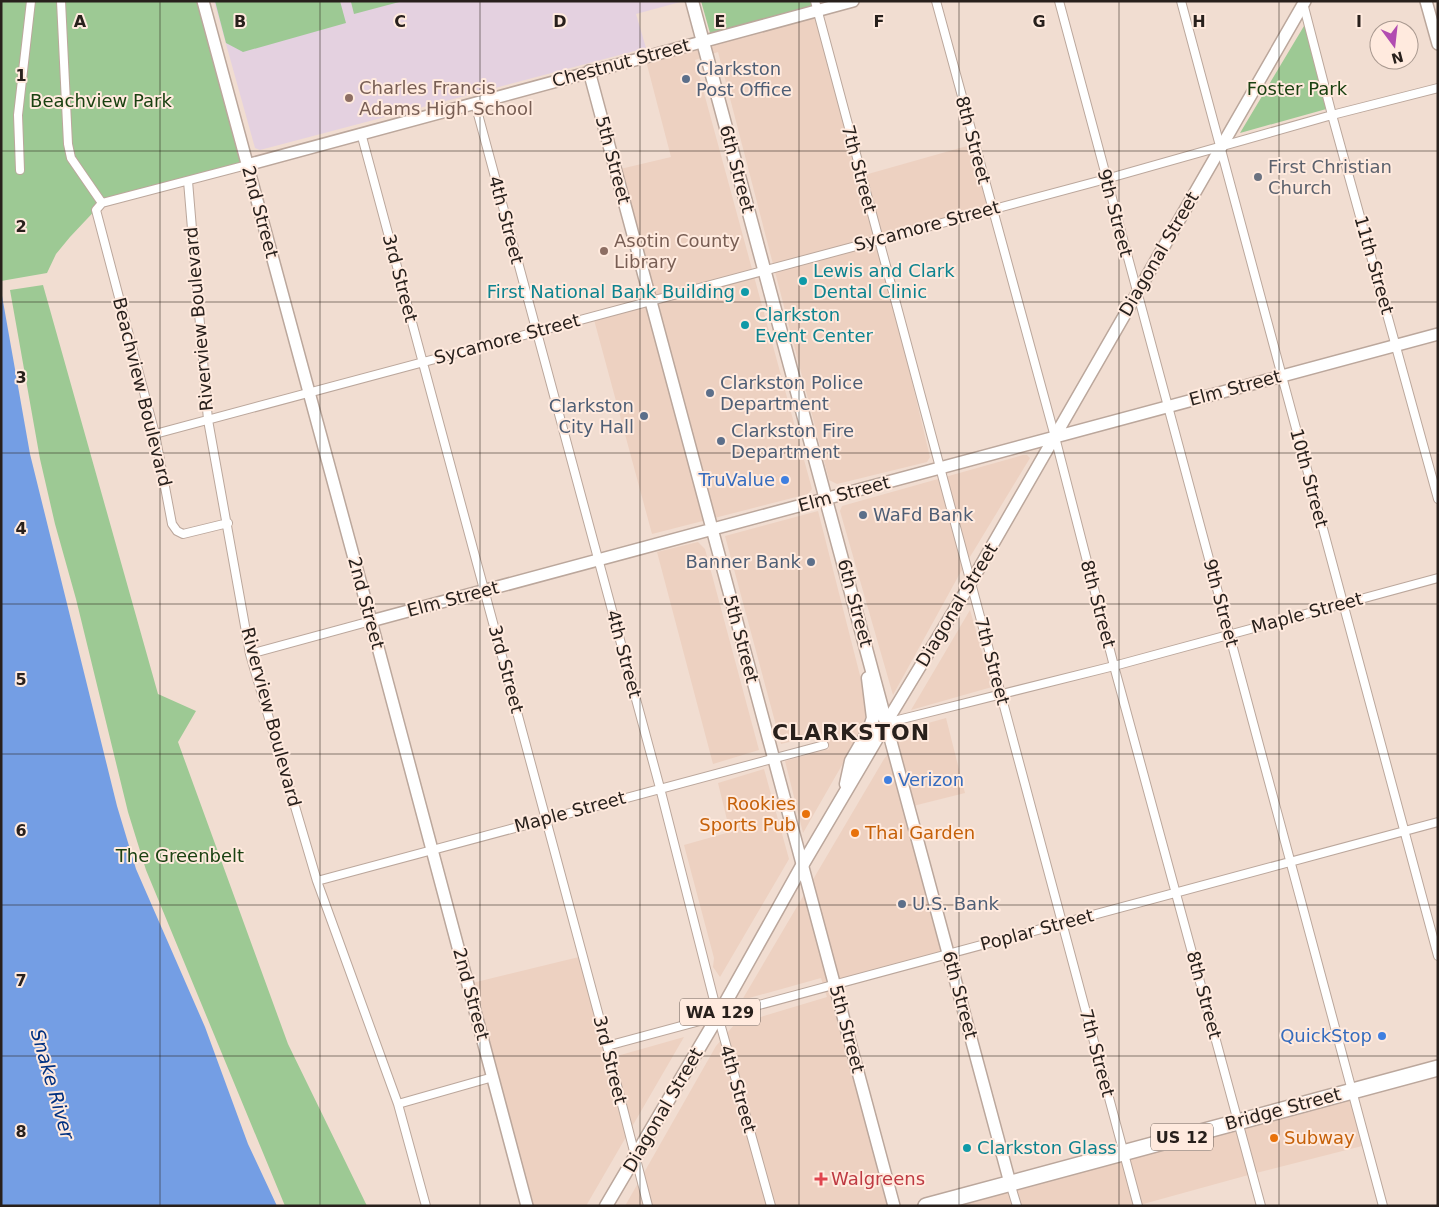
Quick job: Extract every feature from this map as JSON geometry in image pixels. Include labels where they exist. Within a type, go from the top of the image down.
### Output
[{"type":"highway","name":"Bridge Street","points":[[926,1206],[1438,1068]]},
{"type":"main road","name":"6th Street","points":[[692,1],[886,723]]},
{"type":"main road","name":"WA 129","points":[[843,797],[851,761],[869,730],[873,718],[868,678],[873,673]]},
{"type":"main road","name":"Diagonal Street","points":[[606,1206],[718,1016],[803,864],[886,723]]},
{"type":"street","points":[[20,170],[18,115],[31,1]]},
{"type":"street","points":[[62,1],[68,144],[71,158],[102,203]]},
{"type":"street","name":"2nd Street","points":[[203,1],[527,1206]]},
{"type":"street","name":"Chestnut Street","points":[[102,203],[703,42],[816,6],[853,1]]},
{"type":"street","name":"8th Street","points":[[936,1],[1261,1206]]},
{"type":"street","name":"9th Street","points":[[1059,1],[1383,1206]]},
{"type":"street","name":"10th Street","points":[[1181,1],[1438,956]]},
{"type":"street","points":[[1426,1],[1438,44]]},
{"type":"street","name":"Diagonal Street","points":[[886,723],[970,584],[1303,2]]},
{"type":"street","name":"11th Street","points":[[1303,2],[1332,115],[1438,499]]},
{"type":"street","name":"7th Street","points":[[816,6],[1138,1206]]},
{"type":"street","name":"5th Street","points":[[589,71],[894,1206]]},
{"type":"street","name":"Sycamore Street","points":[[155,434],[1106,179],[1332,115],[1438,88]]},
{"type":"street","name":"4th Street","points":[[475,103],[535,331],[660,788],[718,1016],[771,1206]]},
{"type":"street","name":"3rd Street","points":[[361,133],[607,1046],[648,1206]]},
{"type":"street","name":"Riverview Boulevard","points":[[188,181],[208,420],[250,654],[316,881],[398,1104],[426,1206]]},
{"type":"street","name":"Beachview Boulevard","points":[[102,203],[96,210],[155,434],[172,524],[177,531],[183,534],[228,523]]},
{"type":"street","name":"Elm Street","points":[[250,654],[1438,334]]},
{"type":"street","name":"Maple Street","points":[[886,723],[1114,666],[1438,578]]},
{"type":"street","name":"6th Street","points":[[886,723],[1017,1206]]},
{"type":"street","name":"Maple Street","points":[[316,881],[824,745]]},
{"type":"street","name":"Poplar Street","points":[[607,1046],[836,986],[1438,822]]},
{"type":"street","points":[[398,1104],[493,1077]]},
{"type":"shaded area","name":"Charles Francis Adams High School","points":[[214,1],[684,1],[636,14],[646,48],[260,150],[255,148]]},
{"type":"shaded area","points":[[817,11],[861,176],[974,144],[992,209],[878,240],[930,457],[927,462],[837,484],[829,480],[718,52],[695,60],[812,489],[808,494],[652,534],[593,316],[651,300],[616,170],[671,157],[645,57]]},
{"type":"shaded area","points":[[1027,455],[1030,458],[959,575],[893,695],[840,511],[842,506]]},
{"type":"shaded area","points":[[818,511],[866,699],[865,725],[803,833],[785,761],[829,749],[825,733],[781,744],[725,536]]},
{"type":"shaded area","points":[[698,542],[705,549],[759,750],[713,764],[657,552]]},
{"type":"shaded area","points":[[970,610],[992,687],[911,710]]},
{"type":"shaded area","points":[[946,718],[965,793],[909,807],[949,954],[836,986],[894,1206],[625,1206],[716,1046],[734,1025],[827,997],[821,978],[742,1000],[884,759],[907,729]]},
{"type":"shaded area","points":[[764,769],[789,859],[720,977],[713,967],[714,958],[684,845],[730,832],[718,783]]},
{"type":"shaded area","points":[[583,956],[607,1046],[617,1056],[684,1037],[586,1206],[527,1206],[468,984]]},
{"type":"shaded area","points":[[1352,1091],[1366,1145],[1136,1206],[927,1206]]},
{"type":"green space","name":"Beachview Park","points":[[1,1],[203,1],[247,165],[102,203],[56,254],[47,273],[1,281]]},
{"type":"green space","points":[[215,1],[340,1],[346,23],[243,52],[226,43]]},
{"type":"green space","points":[[403,1],[354,14],[351,2]]},
{"type":"green space","points":[[701,1],[815,1],[816,5],[710,33]]},
{"type":"green space","name":"Foster Park","points":[[1307,21],[1330,108],[1240,133]]},
{"type":"green space","name":"The Greenbelt","points":[[43,285],[158,694],[196,711],[178,742],[288,1044],[367,1206],[285,1206],[146,870],[128,812],[76,599],[55,524],[40,459],[10,290]]},
{"type":"water","name":"Snake River","points":[[1,290],[30,454],[117,806],[136,869],[205,1027],[248,1144],[277,1206],[1,1206]]},
{"type":"place","name":"Clarkston Post Office","points":[[686,79]]},
{"type":"place","name":"Charles Francis Adams High School","points":[[349,98]]},
{"type":"place","name":"First Christian Church","points":[[1258,177]]},
{"type":"place","name":"Asotin County Library","points":[[604,251]]},
{"type":"place","name":"Lewis and Clark Dental Clinic","points":[[803,281]]},
{"type":"place","name":"First National Bank Building","points":[[745,292]]},
{"type":"place","name":"Clarkston Event Center","points":[[745,325]]},
{"type":"place","name":"Clarkston Police Department","points":[[710,393]]},
{"type":"place","name":"Clarkston City Hall","points":[[644,416]]},
{"type":"place","name":"Clarkston Fire Department","points":[[721,441]]},
{"type":"place","name":"TruValue","points":[[785,480]]},
{"type":"place","name":"WaFd Bank","points":[[863,515]]},
{"type":"place","name":"Banner Bank","points":[[811,562]]},
{"type":"place","name":"Verizon","points":[[888,780]]},
{"type":"place","name":"Rookies Sports Pub","points":[[806,814]]},
{"type":"place","name":"Thai Garden","points":[[855,833]]},
{"type":"place","name":"U.S. Bank","points":[[902,904]]},
{"type":"place","name":"QuickStop","points":[[1382,1036]]},
{"type":"place","name":"Subway","points":[[1274,1138]]},
{"type":"place","name":"Clarkston Glass","points":[[967,1148]]},
{"type":"place","name":"Walgreens","points":[[821,1179]]},
{"type":"district","name":"CLARKSTON","points":[[851,732]]}]
